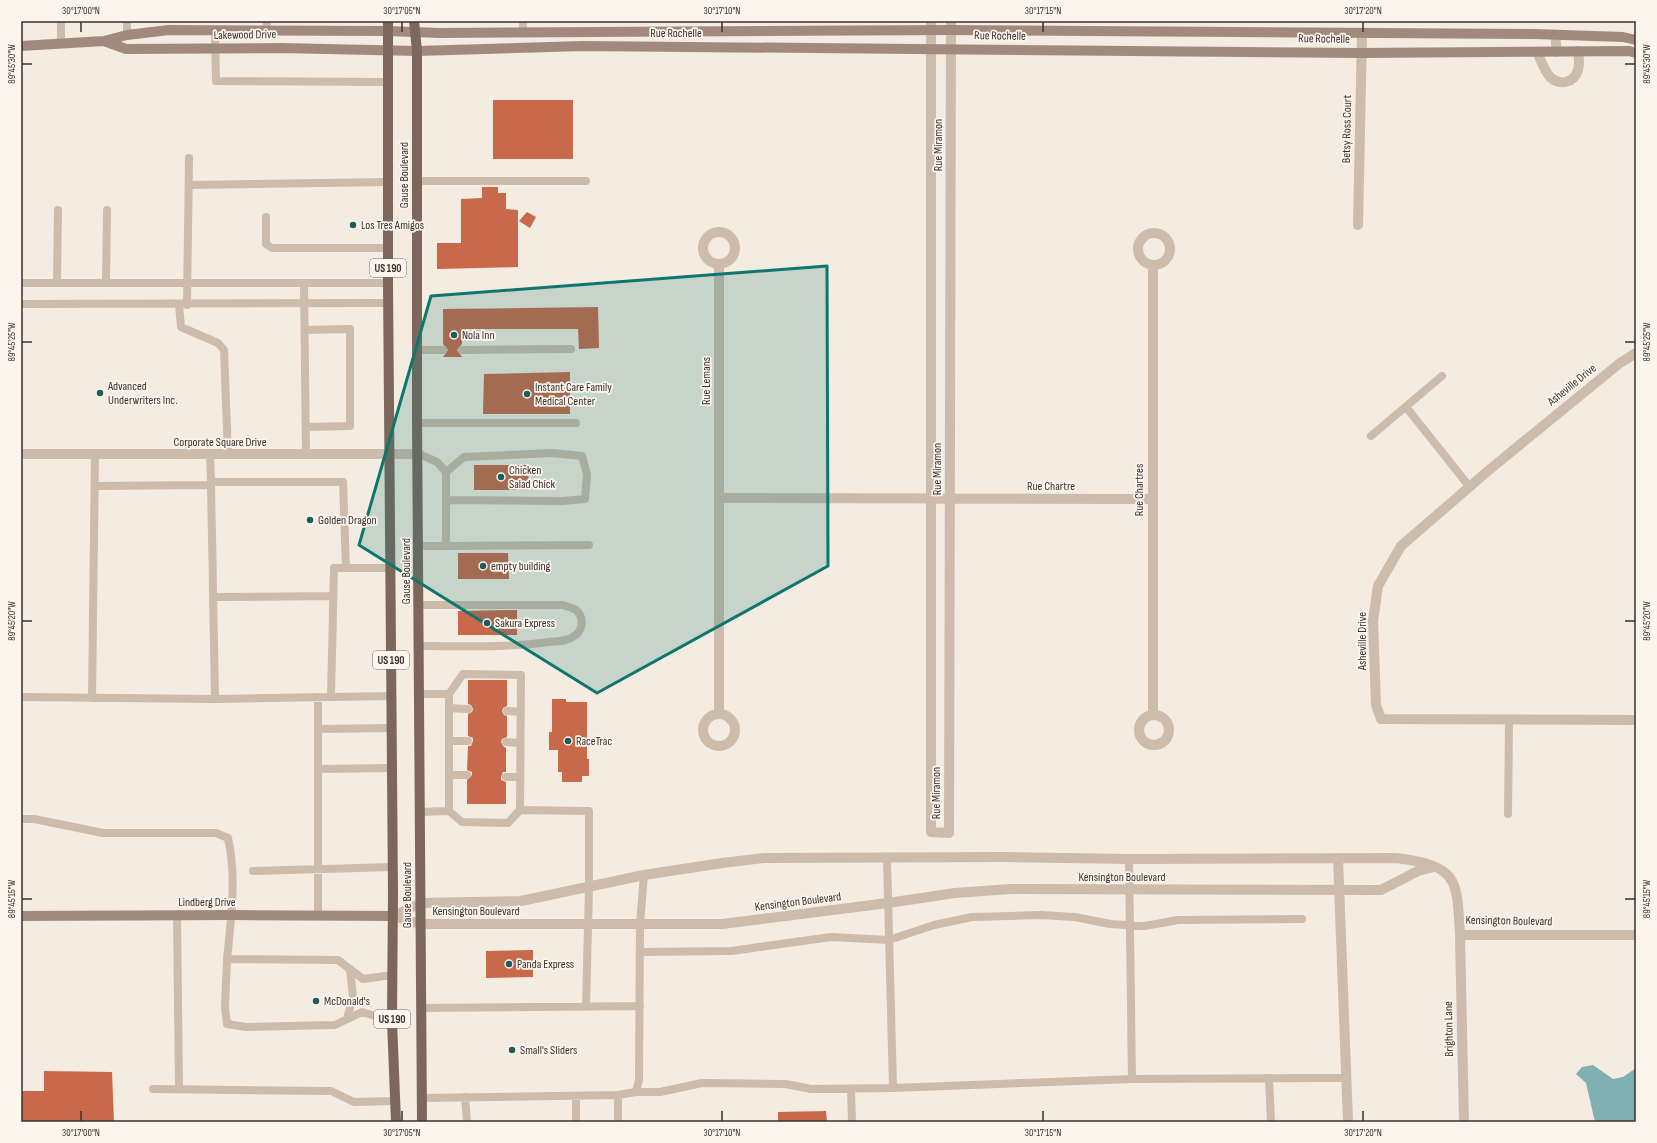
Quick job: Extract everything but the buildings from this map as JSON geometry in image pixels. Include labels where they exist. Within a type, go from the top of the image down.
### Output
[{"type":"main road","name":"Gause Boulevard","points":[[414,21],[417,51],[417,423],[419,454],[422,1122]]},
{"type":"main road","name":"Gause Boulevard","points":[[388,26],[388,303],[393,867],[392,1021],[396,1122]]},
{"type":"street","name":"Lakewood Drive","points":[[21,46],[104,41],[128,35],[169,30],[215,31],[266,26],[388,26]]},
{"type":"street","points":[[265,48],[266,26]]},
{"type":"street","name":"Rue Rochelle","points":[[388,26],[414,33],[656,32],[951,26],[1229,33],[1555,35],[1623,37],[1636,40]]},
{"type":"street","name":"Rue Miramon","points":[[931,26],[931,832],[949,832],[951,26]]},
{"type":"street","points":[[656,32],[656,46]]},
{"type":"street","points":[[1228,51],[1229,33]]},
{"type":"street","name":"Betsy Ross Court","points":[[1358,225],[1362,34]]},
{"type":"street","points":[[1555,35],[1557,52]]},
{"type":"street","name":"Lakewood Drive","points":[[104,41],[126,48],[388,50]]},
{"type":"street","name":"Rue Rochelle","points":[[388,50],[417,51],[583,46],[656,46],[1361,52],[1629,51],[1636,53]]},
{"type":"street","points":[[1537,52],[1550,76],[1554,80],[1564,83],[1573,79],[1576,75],[1579,64],[1578,51]]},
{"type":"street","name":"Rue Lemans","points":[[719,264],[719,714]]},
{"type":"street","name":"Rue Chartres","points":[[1153,714],[1152,499],[1154,265]]},
{"type":"street","name":"Asheville Drive","points":[[1636,352],[1620,363],[1469,486],[1401,546],[1378,586],[1373,621],[1376,705],[1381,719],[1636,720]]},
{"type":"street","name":"Corporate Square Drive","points":[[21,454],[419,454]]},
{"type":"street","points":[[719,498],[950,499]]},
{"type":"street","name":"Rue Chartre","points":[[950,499],[1152,499]]},
{"type":"street","name":"Kensington Boulevard","points":[[393,916],[421,903],[521,901],[644,875],[764,858],[1396,858],[1416,861],[1446,872],[1454,882],[1458,893],[1460,935],[1636,935]]},
{"type":"street","points":[[1338,858],[1348,1122]]},
{"type":"street","name":"Kensington Boulevard","points":[[393,916],[420,924],[722,924],[955,893],[1011,889],[1130,891],[1381,890],[1418,871],[1434,867]]},
{"type":"street","name":"Lindberg Drive","points":[[21,916],[393,916]]},
{"type":"street","name":"Brighton Lane","points":[[1460,935],[1464,1122]]},
{"type":"lane","points":[[61,21],[61,44]]},
{"type":"lane","points":[[127,21],[128,35]]},
{"type":"lane","points":[[523,21],[523,32]]},
{"type":"lane","points":[[215,31],[216,81],[388,82]]},
{"type":"lane","points":[[189,158],[188,283],[183,305],[181,327],[218,343],[224,350],[228,455]]},
{"type":"lane","points":[[417,181],[586,181]]},
{"type":"lane","points":[[189,185],[388,182]]},
{"type":"lane","points":[[57,283],[58,210]]},
{"type":"lane","points":[[106,283],[107,210]]},
{"type":"lane","points":[[266,217],[266,244],[272,248],[388,248]]},
{"type":"lane","points":[[21,283],[388,283]]},
{"type":"lane","points":[[304,283],[306,454]]},
{"type":"lane","points":[[21,304],[183,305],[388,303]]},
{"type":"lane","points":[[304,330],[350,329],[350,426],[306,426]]},
{"type":"lane","points":[[462,350],[571,349]]},
{"type":"lane","points":[[417,350],[443,350]]},
{"type":"lane","points":[[1371,436],[1442,376]]},
{"type":"lane","points":[[1406,407],[1469,486]]},
{"type":"lane","points":[[417,423],[576,423]]},
{"type":"lane","points":[[446,472],[464,457],[552,453],[582,456],[587,474],[585,499],[563,501],[446,500]]},
{"type":"lane","points":[[92,698],[95,454]]},
{"type":"lane","points":[[419,454],[438,462],[446,472],[446,546]]},
{"type":"lane","points":[[210,455],[214,699]]},
{"type":"lane","points":[[95,486],[343,482],[346,568]]},
{"type":"lane","points":[[419,546],[589,545]]},
{"type":"lane","points":[[331,697],[334,568],[391,568]]},
{"type":"lane","points":[[213,597],[333,596]]},
{"type":"lane","points":[[419,605],[562,605],[572,607],[580,613],[582,620],[581,628],[575,636],[567,640],[515,646],[420,646]]},
{"type":"lane","points":[[420,812],[450,811],[462,822],[508,823],[520,810],[521,675],[463,674],[449,694],[450,811]]},
{"type":"lane","points":[[420,694],[449,694]]},
{"type":"lane","points":[[21,697],[214,699],[392,696]]},
{"type":"lane","points":[[318,697],[318,916]]},
{"type":"lane","points":[[449,708],[468,709]]},
{"type":"lane","points":[[507,711],[521,712]]},
{"type":"lane","points":[[1508,814],[1509,720]]},
{"type":"lane","points":[[318,729],[392,728]]},
{"type":"lane","points":[[449,741],[468,741]]},
{"type":"lane","points":[[506,742],[520,743]]},
{"type":"lane","points":[[318,769],[392,768]]},
{"type":"lane","points":[[450,775],[467,775]]},
{"type":"lane","points":[[506,777],[520,777]]},
{"type":"lane","points":[[520,810],[589,811],[589,924],[586,1006]]},
{"type":"lane","points":[[21,819],[34,818],[103,833],[216,833],[228,838],[231,852],[232,915],[227,959],[225,1007],[227,1024],[246,1027],[335,1025],[362,1012],[392,1021]]},
{"type":"lane","points":[[887,858],[893,1088]]},
{"type":"lane","points":[[1129,859],[1130,891],[1128,924],[1132,1079]]},
{"type":"lane","points":[[253,871],[393,867]]},
{"type":"lane","points":[[636,1092],[639,1080],[640,924],[644,875]]},
{"type":"lane","points":[[177,915],[179,1089]]},
{"type":"lane","points":[[640,952],[731,951],[831,937],[889,940],[934,925],[972,917],[1040,915],[1075,918],[1110,924],[1145,926],[1184,920],[1302,919]]},
{"type":"lane","points":[[227,959],[338,960],[363,979],[392,975]]},
{"type":"lane","points":[[347,1019],[354,997],[350,968]]},
{"type":"lane","points":[[421,1008],[640,1006]]},
{"type":"lane","points":[[1269,1078],[1271,1122]]},
{"type":"lane","points":[[422,1098],[618,1095],[636,1092],[660,1092],[702,1082],[755,1082],[786,1084],[811,1089],[851,1089],[1132,1079],[1346,1078]]},
{"type":"lane","points":[[153,1089],[331,1090],[354,1102],[396,1101]]},
{"type":"lane","points":[[851,1089],[852,1122]]},
{"type":"lane","points":[[618,1095],[618,1122]]},
{"type":"lane","points":[[576,1096],[576,1122]]},
{"type":"lane","points":[[465,1097],[467,1122]]},
{"type":"highlighted area","points":[[827,266],[828,566],[597,693],[359,545],[431,296]]},
{"type":"water","points":[[1593,1065],[1613,1079],[1623,1077],[1636,1068],[1636,1122],[1595,1122],[1586,1083],[1576,1074],[1582,1067]]},
{"type":"place","name":"Los Tres Amigos","points":[[353,225]]},
{"type":"place","name":"Nola Inn","points":[[454,335]]},
{"type":"place","name":"Advanced Underwriters Inc.","points":[[100,393]]},
{"type":"place","name":"Instant Care Family Medical Center","points":[[527,394]]},
{"type":"place","name":"Chicken Salad Chick","points":[[501,477]]},
{"type":"place","name":"Golden Dragon","points":[[310,520]]},
{"type":"place","name":"empty building","points":[[483,566]]},
{"type":"place","name":"Sakura Express","points":[[487,623]]},
{"type":"place","name":"RaceTrac","points":[[568,741]]},
{"type":"place","name":"Panda Express","points":[[509,964]]},
{"type":"place","name":"McDonald's","points":[[316,1001]]},
{"type":"place","name":"Small's Sliders","points":[[512,1050]]}]
